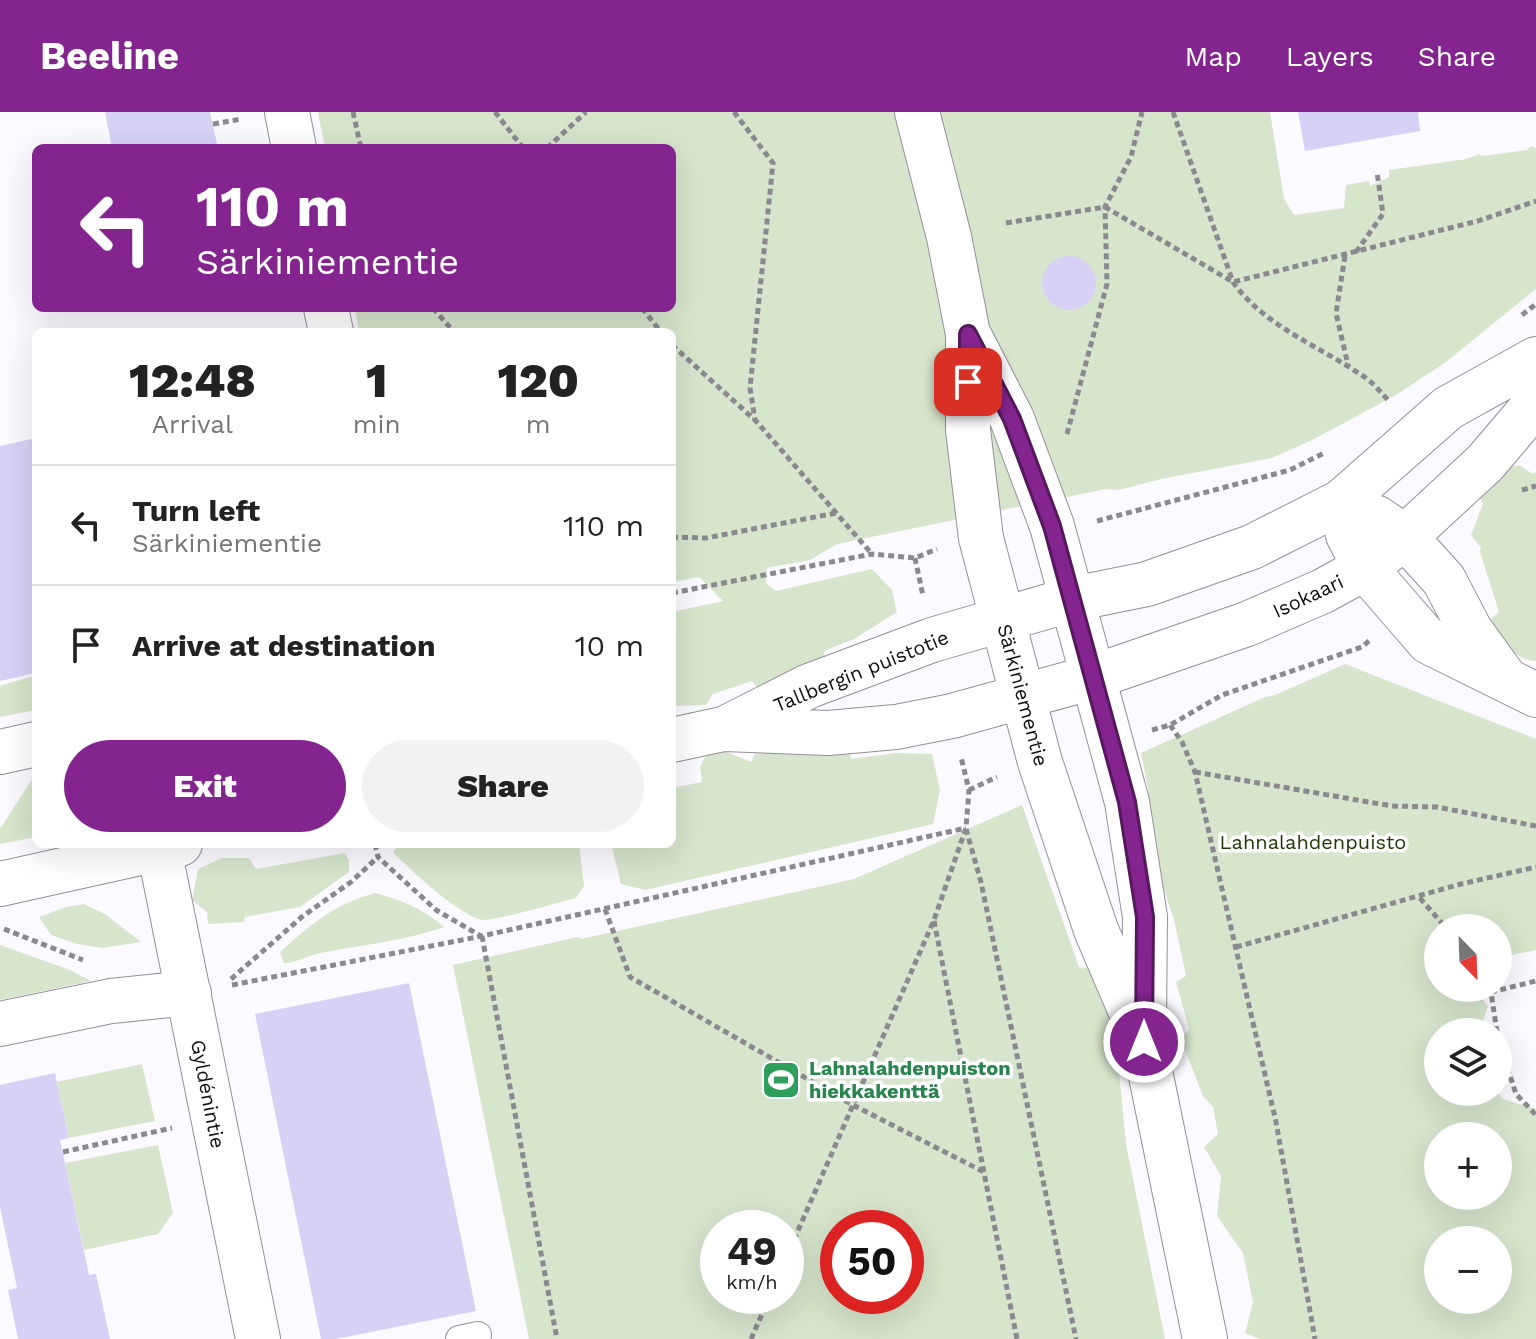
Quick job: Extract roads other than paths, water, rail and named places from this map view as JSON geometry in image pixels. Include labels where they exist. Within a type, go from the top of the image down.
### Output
[{"type":"street","name":"Särkiniementie","points":[[917,112],[949,237],[968,334],[968,430],[981,538],[1040,762],[1096,930],[1144,1042],[1205,1339]]},
{"type":"street","points":[[269,114],[291,144]]},
{"type":"street","name":"Särkiniementie","points":[[968,334],[1012,419],[1052,526],[1127,802],[1145,917],[1144,1042]]},
{"type":"street","points":[[1002,620],[1073,599],[1147,584],[1252,547],[1341,502],[1448,408],[1536,359]]},
{"type":"street","name":"Isokaari","points":[[1023,698],[1247,624],[1323,591],[1365,568],[1405,537],[1485,463],[1536,403]]},
{"type":"street","points":[[1341,502],[1377,518],[1405,537],[1444,580],[1470,630],[1522,689]]},
{"type":"street","points":[[1341,502],[1348,535],[1365,568],[1429,642],[1522,689]]},
{"type":"street","name":"Tallbergin puistotie","points":[[723,729],[809,686],[932,640],[1002,620]]},
{"type":"street","name":"Tallbergin puistotie","points":[[676,739],[723,729],[828,733],[896,727],[1023,698]]},
{"type":"street","points":[[0,752],[32,745]]},
{"type":"street","points":[[0,884],[161,848]]},
{"type":"street","name":"Gyldénintie","points":[[170,848],[189,993],[258,1339]]},
{"type":"street","points":[[0,1024],[111,1001],[189,993]]},
{"type":"place","name":"Lahnalahdenpuiston hiekkakenttä","points":[[781,1080]]},
{"type":"park label","name":"Lahnalahdenpuisto","points":[[1313,842]]}]
